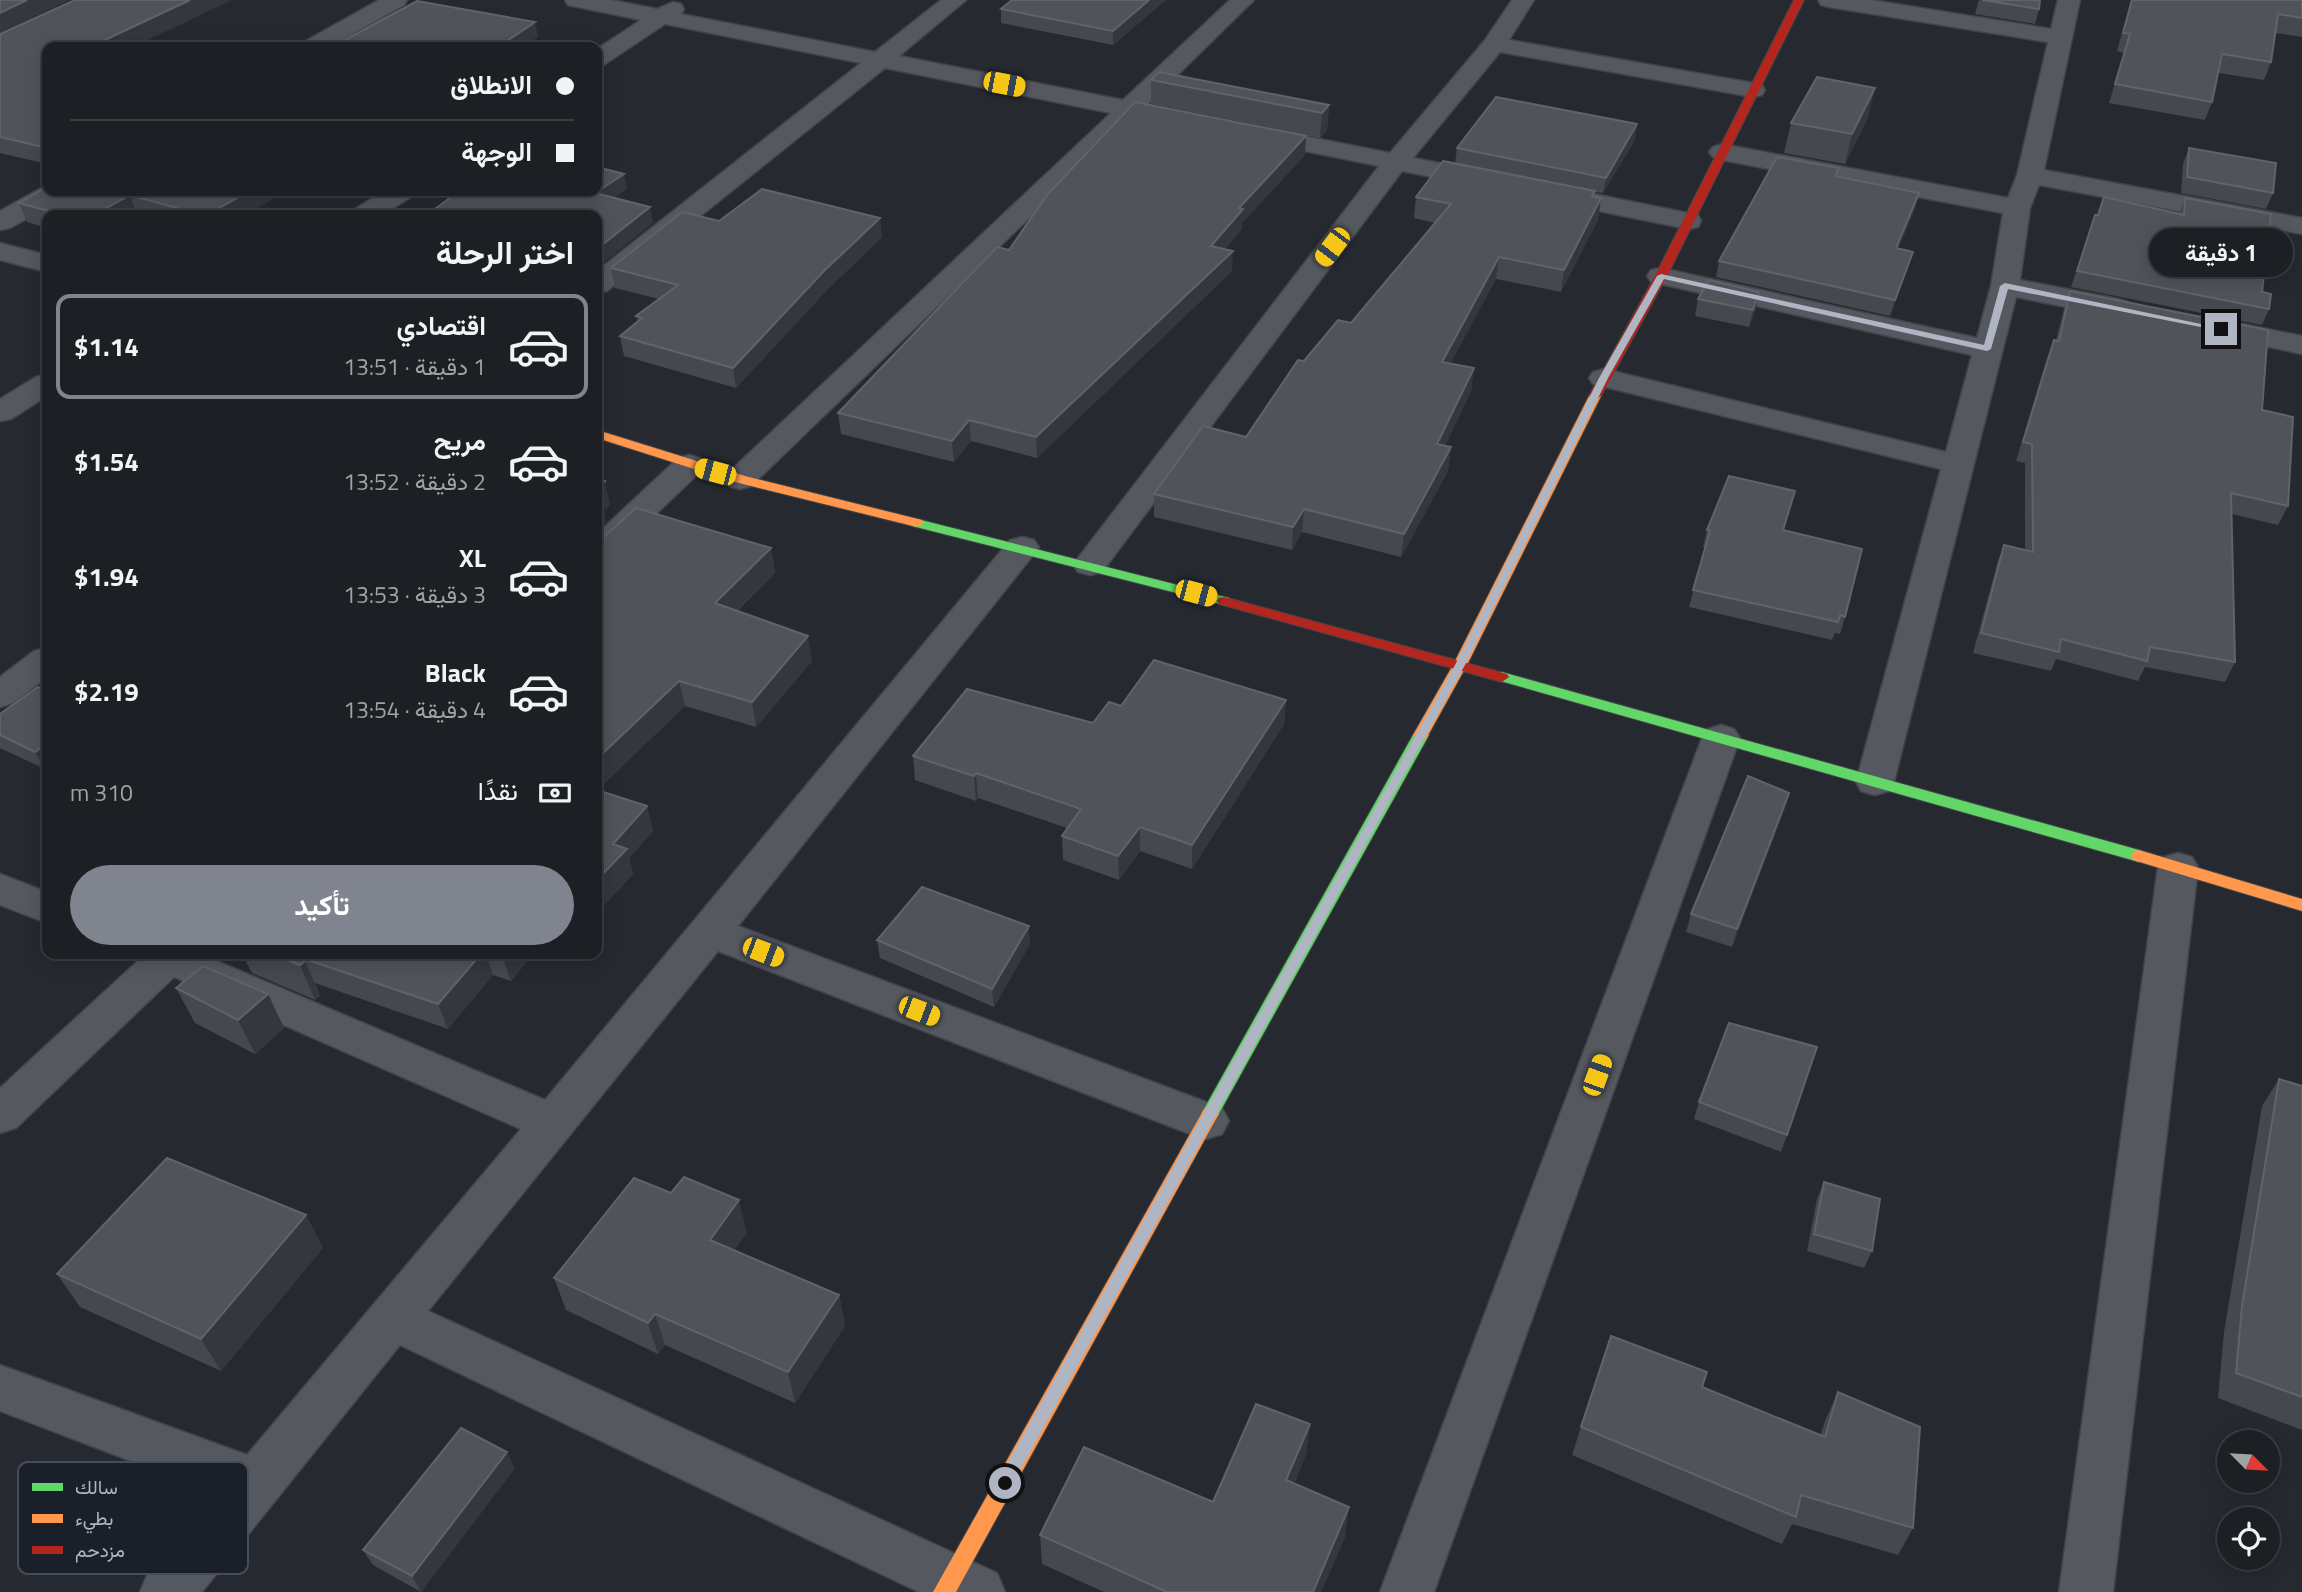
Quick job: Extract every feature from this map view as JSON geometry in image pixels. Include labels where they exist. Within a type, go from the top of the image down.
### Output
[{"type":"street","points":[[321,42],[396,0]]},
{"type":"street","points":[[576,0],[1209,125]]},
{"type":"street","points":[[602,57],[686,0]]},
{"type":"street","points":[[602,281],[955,0]]},
{"type":"street","points":[[1090,565],[1396,162],[1494,44],[1523,0]]},
{"type":"street","points":[[393,1318],[958,1588],[1206,1121],[1460,665],[1604,378],[1661,276],[1798,0]]},
{"type":"street","points":[[1829,0],[2059,37]]},
{"type":"street","points":[[1875,782],[2005,286],[2018,208],[2030,175],[2068,0]]},
{"type":"street","points":[[740,479],[1129,109],[1230,3]]},
{"type":"street","points":[[1494,44],[1753,90]]},
{"type":"street","points":[[1236,130],[1688,220]]},
{"type":"street","points":[[1722,152],[2018,208]]},
{"type":"street","points":[[2030,175],[2302,226]]},
{"type":"street","points":[[0,222],[47,196]]},
{"type":"street","points":[[372,210],[394,196]]},
{"type":"street","points":[[0,251],[42,263]]},
{"type":"street","points":[[1661,276],[1987,349]]},
{"type":"street","points":[[2005,286],[2140,313]]},
{"type":"street","points":[[2194,324],[2302,345]]},
{"type":"street","points":[[1604,378],[1958,464]]},
{"type":"street","points":[[0,412],[42,386]]},
{"type":"street","points":[[602,436],[740,479],[1022,547],[1460,665],[2178,867],[2302,905]]},
{"type":"street","points":[[602,547],[689,465]]},
{"type":"street","points":[[248,1495],[1022,547]]},
{"type":"street","points":[[0,695],[42,663]]},
{"type":"street","points":[[1407,1592],[1721,738]]},
{"type":"street","points":[[2086,1592],[2178,867]]},
{"type":"street","points":[[0,889],[42,906]]},
{"type":"street","points":[[710,932],[1206,1121]]},
{"type":"street","points":[[0,1115],[163,959]]},
{"type":"street","points":[[176,959],[554,1123]]},
{"type":"street","points":[[0,1388],[198,1462]]},
{"type":"street","points":[[248,1481],[257,1484]]},
{"type":"street","points":[[167,1592],[182,1574]]},
{"type":"building","points":[[0,0],[27,0],[0,13]]},
{"type":"building","points":[[75,0],[190,0],[101,42],[42,42],[42,147],[0,137],[0,34]]},
{"type":"building","points":[[1012,0],[1149,0],[1113,31],[1001,9]]},
{"type":"building","points":[[1982,0],[2040,0],[2039,9]]},
{"type":"building","points":[[2132,0],[2302,0],[2302,18],[2278,14],[2271,62],[2222,54],[2212,102],[2115,84],[2130,34],[2123,33]]},
{"type":"building","points":[[417,1],[535,22],[505,42],[341,42]]},
{"type":"building","points":[[1159,72],[1329,105],[1322,113],[1151,80]]},
{"type":"building","points":[[1817,77],[1875,88],[1852,134],[1791,123]]},
{"type":"building","points":[[1496,97],[1637,124],[1606,178],[1457,148]]},
{"type":"building","points":[[1135,102],[1306,136],[1239,208],[1243,209],[1211,246],[1233,251],[1036,437],[969,420],[952,441],[838,413],[997,247],[1009,250],[1047,195]]},
{"type":"building","points":[[2189,148],[2276,163],[2273,193],[2187,177]]},
{"type":"building","points":[[1777,157],[1839,168],[1835,176],[1919,193],[1896,248],[1913,252],[1895,300],[1719,261]]},
{"type":"building","points":[[1443,161],[1595,191],[1592,196],[1601,198],[1564,270],[1499,257],[1442,362],[1474,368],[1437,444],[1451,447],[1404,534],[1304,509],[1293,527],[1154,494],[1203,426],[1246,437],[1298,360],[1304,361],[1338,320],[1351,323],[1451,204],[1416,197]]},
{"type":"building","points":[[602,168],[624,174],[602,188]]},
{"type":"building","points":[[762,189],[880,218],[824,271],[733,368],[620,336],[642,318],[636,316],[678,285],[611,268],[682,212],[719,221]]},
{"type":"building","points":[[42,190],[42,196],[128,196],[103,210],[45,210],[19,203]]},
{"type":"building","points":[[602,195],[650,207],[602,245],[602,210],[434,210],[452,196]]},
{"type":"building","points":[[134,196],[240,196],[216,210],[184,210]]},
{"type":"building","points":[[2104,197],[2184,215],[2185,198],[2271,214],[2262,292],[2271,294],[2269,309],[2077,271],[2095,215],[2098,215]]},
{"type":"building","points":[[1709,280],[1759,292],[1753,310],[1698,299]]},
{"type":"building","points":[[2070,291],[2268,330],[2262,410],[2293,417],[2288,506],[2231,493],[2235,662],[2150,647],[2147,661],[2061,639],[2059,652],[1981,633],[2004,545],[2033,552],[2032,444],[2023,442],[2054,340],[2059,341]]},
{"type":"building","points":[[1729,476],[1795,491],[1783,530],[1862,549],[1845,617],[1840,615],[1838,622],[1693,590],[1710,531],[1707,530]]},
{"type":"building","points":[[636,508],[771,548],[715,603],[808,636],[752,702],[679,681],[602,754],[602,537]]},
{"type":"building","points":[[1154,660],[1286,700],[1192,845],[1140,827],[1118,856],[1062,836],[1081,809],[976,773],[974,776],[913,756],[967,689],[1093,723],[1109,702],[1121,706]]},
{"type":"building","points":[[38,687],[42,689],[42,747],[35,752],[0,735],[0,714]]},
{"type":"building","points":[[1748,776],[1789,793],[1737,929],[1691,914]]},
{"type":"building","points":[[602,792],[647,806],[613,844],[627,849],[602,875]]},
{"type":"building","points":[[922,887],[1029,926],[992,989],[877,940]]},
{"type":"building","points":[[285,959],[305,961],[300,965]]},
{"type":"building","points":[[305,959],[477,959],[438,1004]]},
{"type":"building","points":[[203,966],[268,994],[238,1020],[176,988]]},
{"type":"building","points":[[1729,1023],[1817,1047],[1787,1135],[1699,1102]]},
{"type":"building","points":[[2279,1079],[2302,1086],[2302,1397],[2236,1373],[2242,1306]]},
{"type":"building","points":[[167,1158],[306,1215],[201,1339],[57,1274]]},
{"type":"building","points":[[684,1177],[739,1200],[710,1240],[839,1295],[788,1372],[655,1314],[648,1323],[554,1278],[634,1178],[671,1193]]},
{"type":"building","points":[[1824,1182],[1880,1199],[1872,1251],[1814,1234]]},
{"type":"building","points":[[1611,1336],[1707,1372],[1702,1387],[1825,1437],[1838,1392],[1920,1427],[1913,1528],[1801,1495],[1796,1517],[1581,1427]]},
{"type":"building","points":[[1256,1404],[1310,1424],[1286,1480],[1349,1507],[1313,1592],[1167,1592],[1040,1535],[1084,1447],[1213,1502]]},
{"type":"building","points":[[461,1428],[507,1452],[412,1576],[363,1550]]},
{"type":"traffic: fast","points":[[917,523],[1224,601]]},
{"type":"traffic: fast","points":[[1502,677],[2139,856]]},
{"type":"traffic: fast","points":[[1210,1114],[1421,735]]},
{"type":"traffic: slow","points":[[1421,735],[1460,665],[1595,396]]},
{"type":"traffic: slow","points":[[602,436],[740,479],[917,523]]},
{"type":"traffic: slow","points":[[2139,856],[2302,905]]},
{"type":"traffic: slow","points":[[944,1592],[1210,1114]]},
{"type":"traffic: jam","points":[[1595,396],[1661,276],[1799,0]]},
{"type":"traffic: jam","points":[[1224,601],[1502,677]]},
{"type":"route","points":[[1005,1483],[1460,665],[1604,378],[1661,276],[1987,349],[2005,286],[2221,329]]}]
